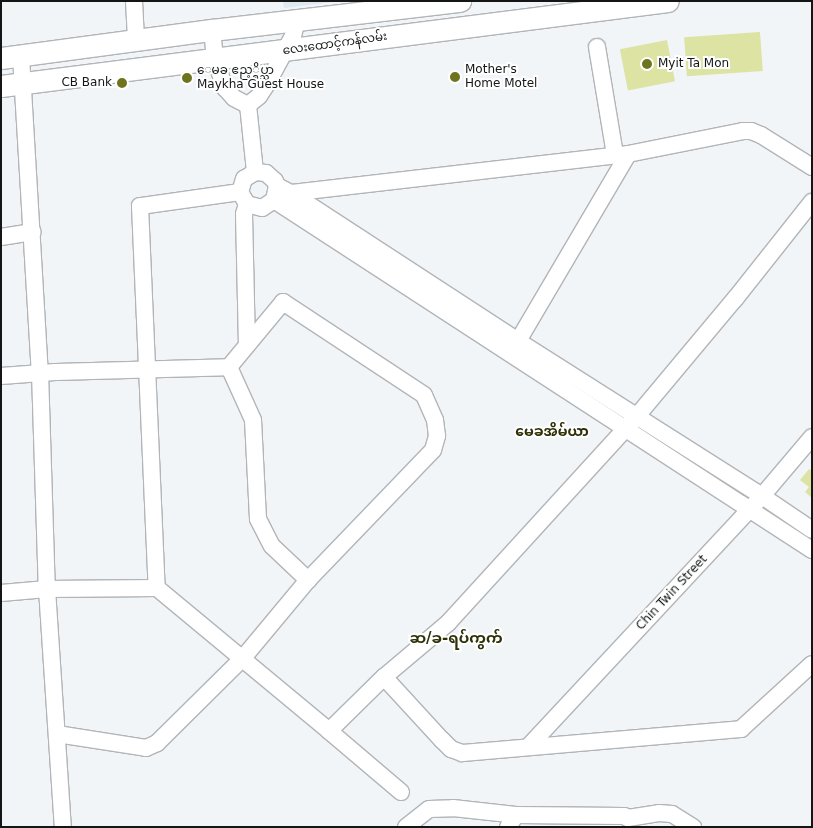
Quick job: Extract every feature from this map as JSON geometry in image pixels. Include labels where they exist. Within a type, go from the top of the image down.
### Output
[{"type":"main road","name":"လေးထောင့်ကန်လမ်း","points":[[11,57],[212,30],[341,17],[460,1]]},
{"type":"main road","name":"လေးထောင့်ကန်လမ်း","points":[[1,86],[668,1]]},
{"type":"main road","points":[[341,17],[344,42]]},
{"type":"street","points":[[134,1],[136,40]]},
{"type":"street","points":[[248,105],[259,96],[286,51],[293,36],[297,20]]},
{"type":"street","points":[[212,30],[215,59],[225,88],[234,98],[248,105]]},
{"type":"street","points":[[518,341],[622,154],[597,47]]},
{"type":"street","points":[[11,57],[24,83],[40,372],[47,588],[63,827]]},
{"type":"street","points":[[248,105],[255,172]]},
{"type":"street","points":[[157,588],[140,206],[244,198],[262,208],[281,193],[622,154],[752,131],[812,167]]},
{"type":"street","points":[[248,345],[244,179],[255,172],[271,176],[281,193],[625,429],[812,550]]},
{"type":"street","points":[[281,193],[637,416],[812,530]]},
{"type":"street","points":[[329,731],[384,677],[448,623],[637,416],[736,299],[812,202]]},
{"type":"street","points":[[1,237],[33,232]]},
{"type":"street","points":[[1,376],[40,372],[229,367],[283,302],[424,396],[436,420],[436,444],[430,456],[308,580],[243,658],[152,747],[146,748],[57,734]]},
{"type":"street","points":[[229,367],[253,420],[258,519],[272,546],[308,580]]},
{"type":"street","name":"Chin Twin Street","points":[[529,746],[762,496],[812,437]]},
{"type":"street","points":[[1,593],[47,588],[157,588],[401,792]]},
{"type":"street","points":[[384,677],[452,749],[462,753],[529,746],[725,732],[741,729],[810,668]]},
{"type":"street","points":[[406,827],[429,809],[453,808],[512,821],[624,816],[627,823],[659,813],[672,814],[693,827]]},
{"type":"shaded area","points":[[283,1],[341,1],[284,8]]},
{"type":"building","points":[[760,32],[763,71],[687,76],[684,37]]},
{"type":"building","name":"Myit Ta Mon","points":[[667,40],[675,81],[628,90],[620,49]]},
{"type":"building","points":[[809,469],[812,471],[812,498],[805,492],[809,487],[800,480]]},
{"type":"place","name":"Myit Ta Mon","points":[[647,64]]},
{"type":"place","name":"Mother's Home Motel","points":[[455,77]]},
{"type":"place","name":"ေမခ ဧည့္ရိပ္သာ Maykha Guest House","points":[[187,78]]},
{"type":"place","name":"CB Bank","points":[[122,83]]},
{"type":"district","name":"မေခအိမ်ယာ","points":[[552,431]]},
{"type":"district","name":"ဆ/ခ-ရပ်ကွက်","points":[[456,639]]}]
